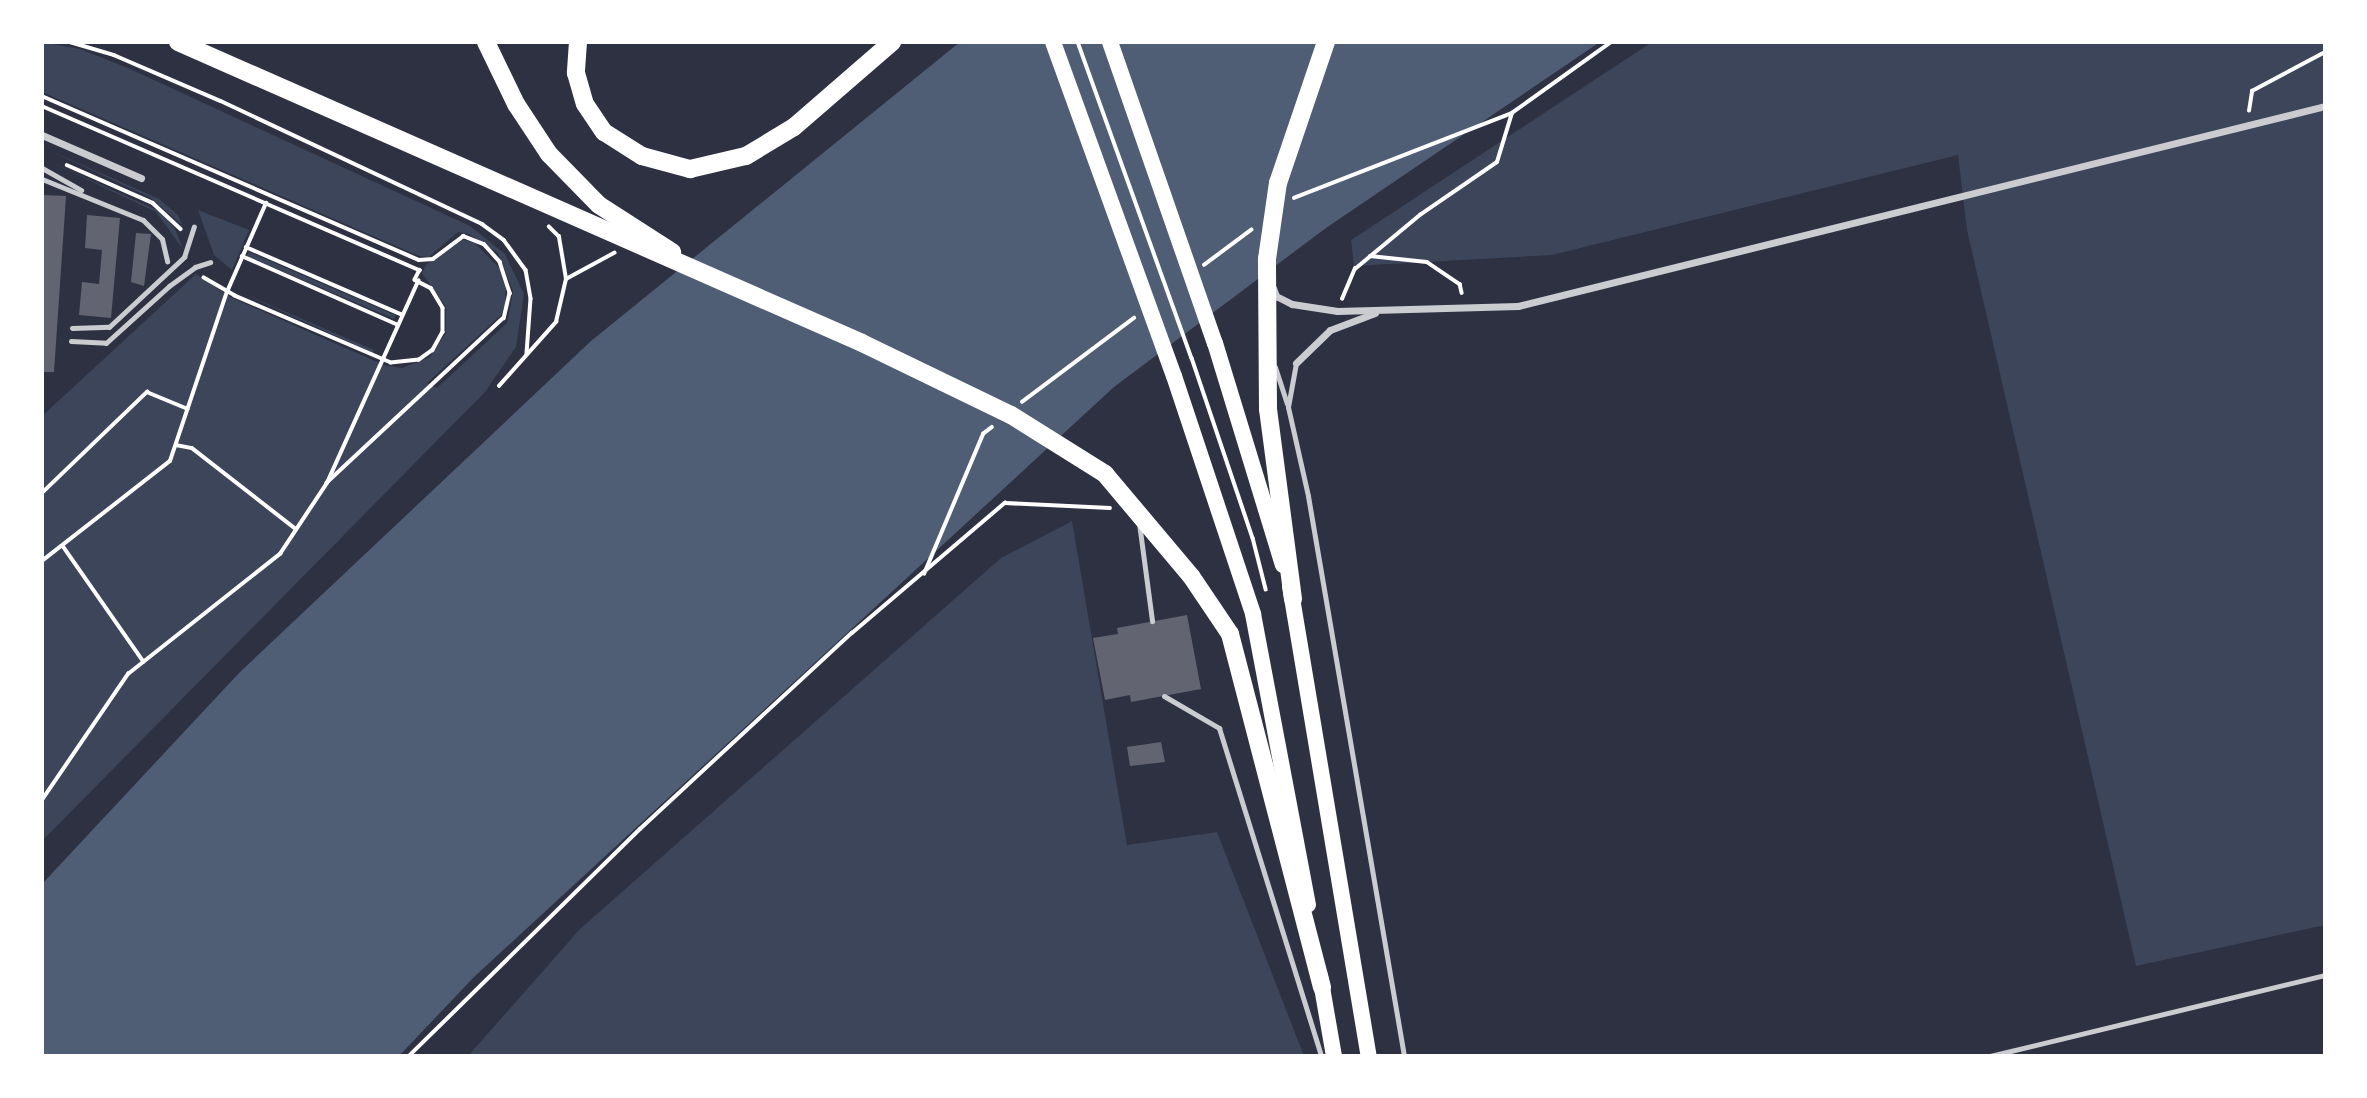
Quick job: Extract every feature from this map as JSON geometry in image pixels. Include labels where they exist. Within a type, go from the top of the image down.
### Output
[{"type":"highway","points":[[178,42],[643,249],[702,271],[1011,415],[1105,474],[1191,576],[1230,634],[1322,987]]},
{"type":"highway","points":[[578,42],[576,74],[585,104],[604,132],[642,156],[690,169],[746,156],[794,127],[892,42]]},
{"type":"highway","points":[[1293,598],[1268,409],[1264,324],[1266,272],[1278,183],[1326,42]]},
{"type":"highway","points":[[488,49],[549,154],[599,205],[702,271]]},
{"type":"main road","points":[[1053,42],[1174,376],[1253,614],[1334,1056]]},
{"type":"main road","points":[[1110,42],[1215,343],[1293,598],[1369,1056]]},
{"type":"street","points":[[1266,272],[1276,296],[1292,304],[1337,310],[1379,311],[1518,306],[2325,106]]},
{"type":"street","points":[[42,135],[141,178]]},
{"type":"street","points":[[1296,363],[1330,330],[1379,311]]},
{"type":"lane","points":[[42,168],[155,228],[167,261]]},
{"type":"lane","points":[[42,179],[84,192]]},
{"type":"lane","points":[[72,328],[109,327],[184,257],[194,227]]},
{"type":"lane","points":[[71,341],[106,343],[169,286],[195,267],[210,262]]},
{"type":"lane","points":[[1264,324],[1289,407],[1308,496],[1404,1056]]},
{"type":"lane","points":[[1289,407],[1296,363]]},
{"type":"lane","points":[[1138,510],[1152,621]]},
{"type":"lane","points":[[1164,696],[1219,728],[1321,1056]]},
{"type":"lane","points":[[1990,1056],[2325,975]]},
{"type":"path","points":[[70,42],[114,55],[198,90],[482,224],[504,240],[526,270],[531,299],[527,354]]},
{"type":"path","points":[[1078,42],[1192,358],[1253,538],[1269,603]]},
{"type":"path","points":[[1337,310],[1355,269],[1420,215],[1497,162],[1511,113],[1611,42]]},
{"type":"path","points":[[2247,126],[2252,91],[2325,52]]},
{"type":"path","points":[[42,96],[424,261]]},
{"type":"path","points":[[42,106],[419,270]]},
{"type":"path","points":[[42,561],[170,461],[227,292],[266,203]]},
{"type":"path","points":[[499,386],[556,322],[566,279],[559,237],[542,219]]},
{"type":"path","points":[[42,800],[124,680],[272,563],[296,530],[327,483],[396,324],[418,281],[419,270],[424,261],[460,236],[484,244],[500,262],[508,279],[507,313],[327,483]]},
{"type":"path","points":[[246,247],[401,314]]},
{"type":"path","points":[[566,279],[617,252],[643,249]]},
{"type":"path","points":[[242,256],[396,324]]},
{"type":"path","points":[[1370,256],[1427,262],[1460,284],[1465,308]]},
{"type":"path","points":[[199,273],[227,292],[381,360],[412,363],[427,356],[441,338],[444,316],[440,300],[418,281]]},
{"type":"path","points":[[42,493],[147,392],[188,409]]},
{"type":"path","points":[[176,446],[191,448],[296,530]]},
{"type":"path","points":[[409,1056],[640,829],[852,633],[923,576],[1005,502],[1138,510]]},
{"type":"path","points":[[62,545],[144,662]]},
{"type":"shaded area","points":[[42,42],[80,49],[128,68],[470,226],[505,254],[524,294],[516,347],[485,392],[42,841],[42,416],[196,274],[230,297],[384,365],[402,368],[430,357],[446,333],[446,307],[422,273],[426,265],[461,239],[475,243],[500,269],[506,284],[505,305],[501,315],[427,383],[437,388],[507,323],[513,291],[498,253],[469,234],[458,232],[429,257],[419,256],[42,92]]},
{"type":"shaded area","points":[[960,42],[1600,42],[1326,228],[1114,387],[474,977],[399,1056],[42,1056],[42,884],[239,673],[591,341]]},
{"type":"shaded area","points":[[1652,42],[2325,42],[2325,925],[2136,966],[1967,230],[1958,155],[1552,255],[1354,266],[1351,240]]},
{"type":"shaded area","points":[[42,147],[159,199],[178,215],[182,225],[151,198]]},
{"type":"shaded area","points":[[42,158],[161,212],[175,229],[183,249],[156,212]]},
{"type":"shaded area","points":[[198,210],[249,230],[232,270],[214,255]]},
{"type":"shaded area","points":[[249,252],[395,315],[394,319],[247,256]]},
{"type":"shaded area","points":[[237,291],[374,350],[373,353]]},
{"type":"shaded area","points":[[1072,521],[1127,845],[1217,832],[1304,1056],[468,1056],[580,929],[1001,558]]},
{"type":"building","points":[[42,195],[66,196],[54,372],[42,372]]},
{"type":"building","points":[[87,215],[120,218],[111,318],[79,315],[82,282],[99,284],[102,250],[85,248]]},
{"type":"building","points":[[136,233],[151,234],[144,286],[131,282]]},
{"type":"building","points":[[1187,615],[1201,689],[1131,702],[1130,695],[1105,700],[1093,638],[1118,634],[1117,628]]},
{"type":"building","points":[[1161,742],[1165,762],[1130,766],[1127,747]]}]
